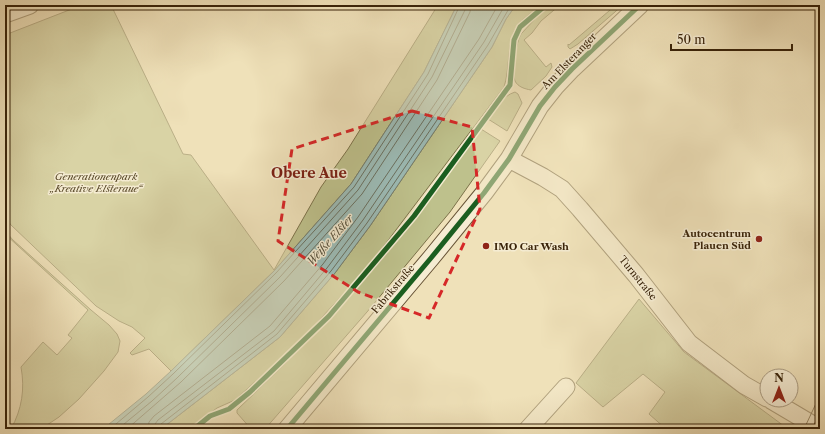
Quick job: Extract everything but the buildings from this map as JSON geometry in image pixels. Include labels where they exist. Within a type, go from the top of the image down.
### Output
[{"type":"street","points":[[5,14],[30,5]]},
{"type":"street","name":"Am Elsteranger","points":[[509,159],[540,106],[555,88],[640,5]]},
{"type":"street","name":"Turnstraße","points":[[509,159],[543,177],[562,190],[636,275],[690,343],[744,385],[759,393]]},
{"type":"street","name":"Fabrikstraße","points":[[287,429],[432,258],[509,159]]},
{"type":"street","points":[[528,429],[566,387]]},
{"type":"street","points":[[785,408],[820,429]]},
{"type":"highlighted area","points":[[412,111],[472,127],[480,209],[429,318],[358,292],[278,241],[292,149]]},
{"type":"green space","name":"Generationenpark „Kreative Elsteraue“","points":[[82,5],[111,5],[183,154],[191,155],[274,270],[321,187],[348,149],[438,5],[457,5],[424,72],[351,184],[274,271],[171,371],[149,349],[132,355],[130,353],[145,338],[132,327],[119,321],[96,306],[11,225],[5,217],[5,35]]},
{"type":"green space","points":[[516,5],[541,5],[517,26],[514,32],[510,47],[504,87],[368,267],[302,339],[235,400],[217,408],[189,429],[161,429],[280,337],[335,273],[370,226],[492,47],[506,19]]},
{"type":"green space","points":[[548,5],[560,5],[541,21],[532,33],[524,40],[546,67],[551,63],[552,67],[546,76],[531,90],[526,89],[518,85],[514,77],[517,44],[521,34]]},
{"type":"green space","points":[[616,5],[623,5],[578,44],[570,49],[568,47],[568,44],[569,45]]},
{"type":"green space","points":[[515,92],[518,94],[522,103],[507,131],[488,119],[506,96]]},
{"type":"green space","points":[[481,129],[500,141],[450,212],[367,312],[265,429],[251,429],[237,413],[237,410],[305,343],[385,256]]},
{"type":"green space","points":[[5,231],[13,240],[109,325],[117,334],[120,341],[118,352],[104,371],[79,399],[59,417],[41,429],[11,429],[18,414],[22,399],[23,383],[21,367],[43,342],[57,355],[72,338],[68,335],[88,310],[5,234]]},
{"type":"green space","points":[[639,299],[684,352],[788,429],[666,429],[649,414],[665,392],[643,374],[603,407],[576,383]]},
{"type":"water","name":"Weiße Elster","points":[[457,5],[516,5],[506,19],[492,47],[370,226],[335,273],[280,337],[161,429],[103,429],[146,394],[171,371],[274,271],[351,184],[424,72]]},
{"type":"tram line","points":[[804,429],[820,395]]},
{"type":"tram line","points":[[812,429],[820,412]]},
{"type":"cycle path","points":[[194,429],[210,416],[229,409],[250,392],[329,316],[414,216],[510,85],[514,40],[520,27],[546,5]]},
{"type":"cycle path","points":[[287,429],[484,193],[509,159],[540,106],[555,87],[640,5]]},
{"type":"place","name":"Autocentrum Plauen Süd","points":[[759,239]]},
{"type":"place","name":"IMO Car Wash","points":[[486,246]]},
{"type":"district","name":"Obere Aue","points":[[309,173]]}]
